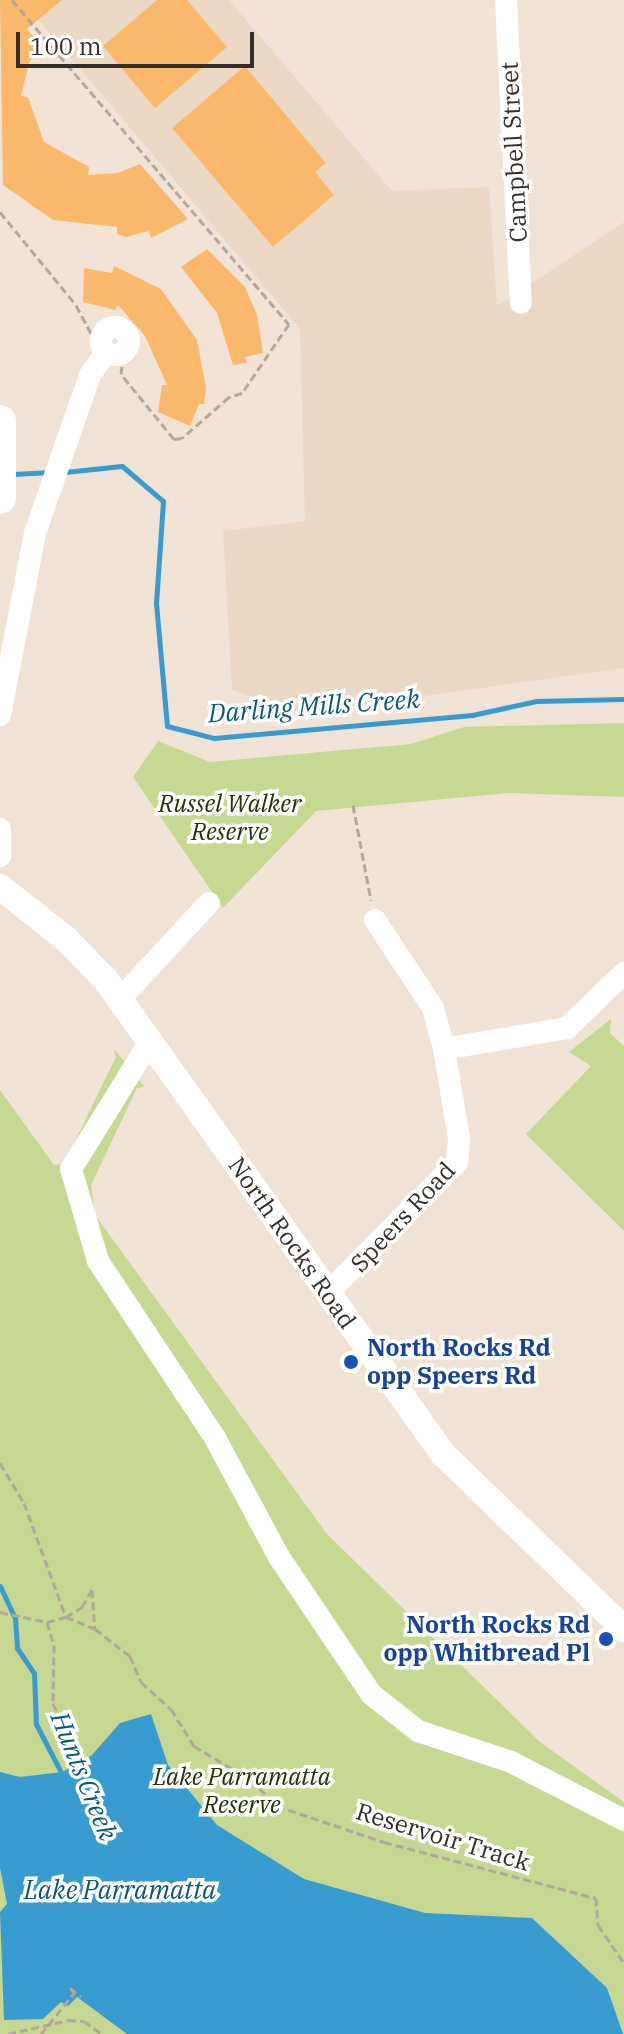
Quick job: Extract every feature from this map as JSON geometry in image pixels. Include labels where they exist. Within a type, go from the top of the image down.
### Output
[{"type":"highway","points":[[0,423],[0,498]]},
{"type":"main road","name":"North Rocks Road","points":[[0,887],[66,939],[120,999],[443,1454],[624,1629]]},
{"type":"street","name":"Campbell Street","points":[[506,0],[521,303]]},
{"type":"street","points":[[0,715],[26,565],[64,444],[90,375],[107,354]]},
{"type":"street","points":[[0,829],[0,856]]},
{"type":"street","points":[[120,999],[209,903]]},
{"type":"street","points":[[375,920],[433,1008],[444,1049],[567,1028],[624,973]]},
{"type":"street","points":[[151,1040],[71,1169],[98,1261],[215,1438],[279,1557],[371,1694],[418,1731],[511,1762],[624,1820]]},
{"type":"street","name":"Speers Road","points":[[328,1293],[457,1162],[459,1138],[444,1049]]},
{"type":"path","points":[[0,212],[76,305],[121,374],[174,439],[182,438],[229,397],[242,393],[289,324],[12,0]]},
{"type":"path","points":[[353,805],[375,920]]},
{"type":"path","points":[[0,1463],[24,1503],[66,1617]]},
{"type":"path","points":[[0,1612],[47,1622],[66,1617],[82,1607],[92,1590],[95,1629]]},
{"type":"path","name":"Reservoir Track","points":[[66,1617],[95,1629],[130,1656],[141,1682],[171,1709],[194,1746],[251,1780],[277,1806],[419,1852],[596,1898],[598,1925],[624,1963]]},
{"type":"path","points":[[47,1622],[54,1645],[53,1703],[66,1734]]},
{"type":"path","points":[[70,1988],[81,1997]]},
{"type":"path","points":[[41,2034],[75,1992]]},
{"type":"path","points":[[8,2034],[84,2021],[102,2034]]},
{"type":"shaded area","points":[[22,0],[229,0],[392,191],[489,187],[497,306],[624,222],[624,668],[302,713],[232,690],[223,531],[305,521],[300,329]]},
{"type":"green space","name":"Russel Walker Reserve","points":[[624,723],[624,797],[509,793],[316,811],[223,908],[133,777],[158,741],[210,762],[411,744],[464,727]]},
{"type":"green space","points":[[611,1019],[610,1033],[624,1046],[624,1231],[526,1134],[591,1066],[569,1052]]},
{"type":"green space","name":"Lake Parramatta Reserve","points":[[114,1049],[144,1086],[137,1088],[91,1185],[95,1215],[327,1534],[540,1742],[624,1802],[624,2034],[0,2034],[0,1090],[54,1165],[64,1164],[116,1057]]},
{"type":"water","name":"Lake Parramatta","points":[[151,1714],[168,1765],[217,1825],[304,1879],[425,1913],[532,1918],[607,1988],[623,2034],[127,2034],[77,1997],[68,2006],[61,2002],[43,2019],[4,2020],[0,1912],[7,1904],[0,1868],[0,1772],[20,1777],[62,1772],[92,1755],[120,1723]]},
{"type":"building","points":[[0,0],[62,0],[27,29],[40,45],[29,63],[21,96],[28,97],[44,142],[89,167],[88,175],[118,173],[140,164],[188,219],[151,238],[149,231],[126,237],[117,234],[117,227],[53,220],[3,185]]},
{"type":"building","points":[[157,0],[187,0],[227,47],[155,108],[103,46]]},
{"type":"building","points":[[245,66],[326,163],[315,172],[334,195],[273,247],[172,128]]},
{"type":"building","points":[[207,249],[245,287],[257,315],[263,353],[245,357],[247,363],[233,365],[217,313],[181,267]]},
{"type":"building","points":[[114,266],[161,289],[197,340],[206,388],[204,404],[199,404],[190,426],[158,412],[162,385],[167,385],[145,336],[118,305],[115,310],[83,302],[84,268],[112,273]]},
{"type":"waterway","name":"Darling Mills Creek","points":[[65,472],[122,466],[163,501],[156,603],[167,726],[214,738],[472,715],[536,701],[624,699]]},
{"type":"waterway","name":"Darling Mills Creek","points":[[13,474],[51,472]]},
{"type":"waterway","name":"Hunts Creek","points":[[0,1586],[15,1618],[17,1648],[34,1673],[36,1724],[63,1776]]},
{"type":"place","name":"North Rocks Rd opp Speers Rd","points":[[351,1362]]},
{"type":"place","name":"North Rocks Rd opp Whitbread Pl","points":[[606,1639]]}]
